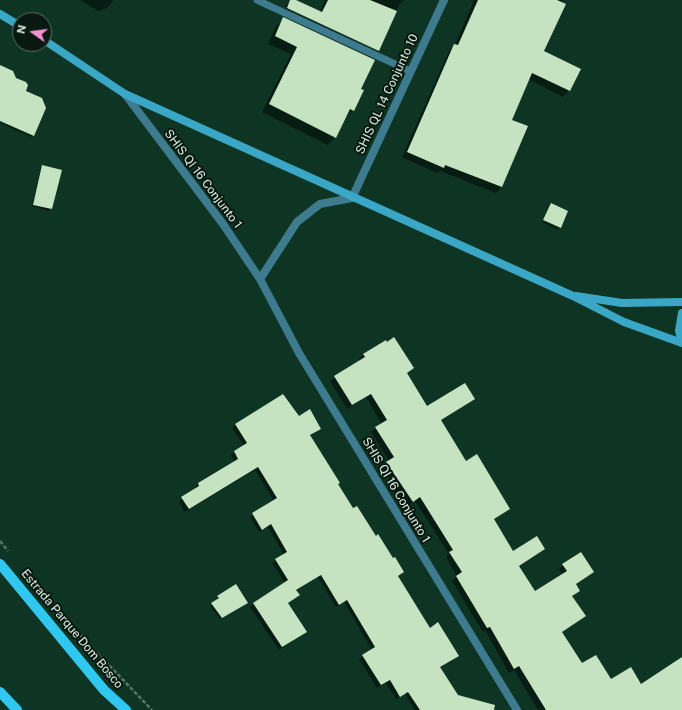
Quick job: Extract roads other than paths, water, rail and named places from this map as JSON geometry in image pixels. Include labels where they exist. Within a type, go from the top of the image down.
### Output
[{"type":"main road","name":"Estrada Parque Dom Bosco","points":[[0,564],[104,690],[126,710]]},
{"type":"main road","points":[[0,692],[16,710]]},
{"type":"street","name":"SHIS QL 14 Conjunto 10","points":[[352,198],[444,0]]},
{"type":"street","points":[[0,14],[12,21]]},
{"type":"street","points":[[52,45],[125,94],[352,198],[573,296],[624,322],[682,343]]},
{"type":"street","name":"SHIS QI 16 Conjunto 1","points":[[125,94],[223,224],[260,279],[299,353],[517,710]]},
{"type":"street","points":[[260,279],[297,222],[320,204],[352,198]]},
{"type":"street","points":[[573,296],[622,303],[682,302]]},
{"type":"street","points":[[682,313],[679,331],[682,343]]},
{"type":"lane","points":[[257,0],[410,71]]}]
